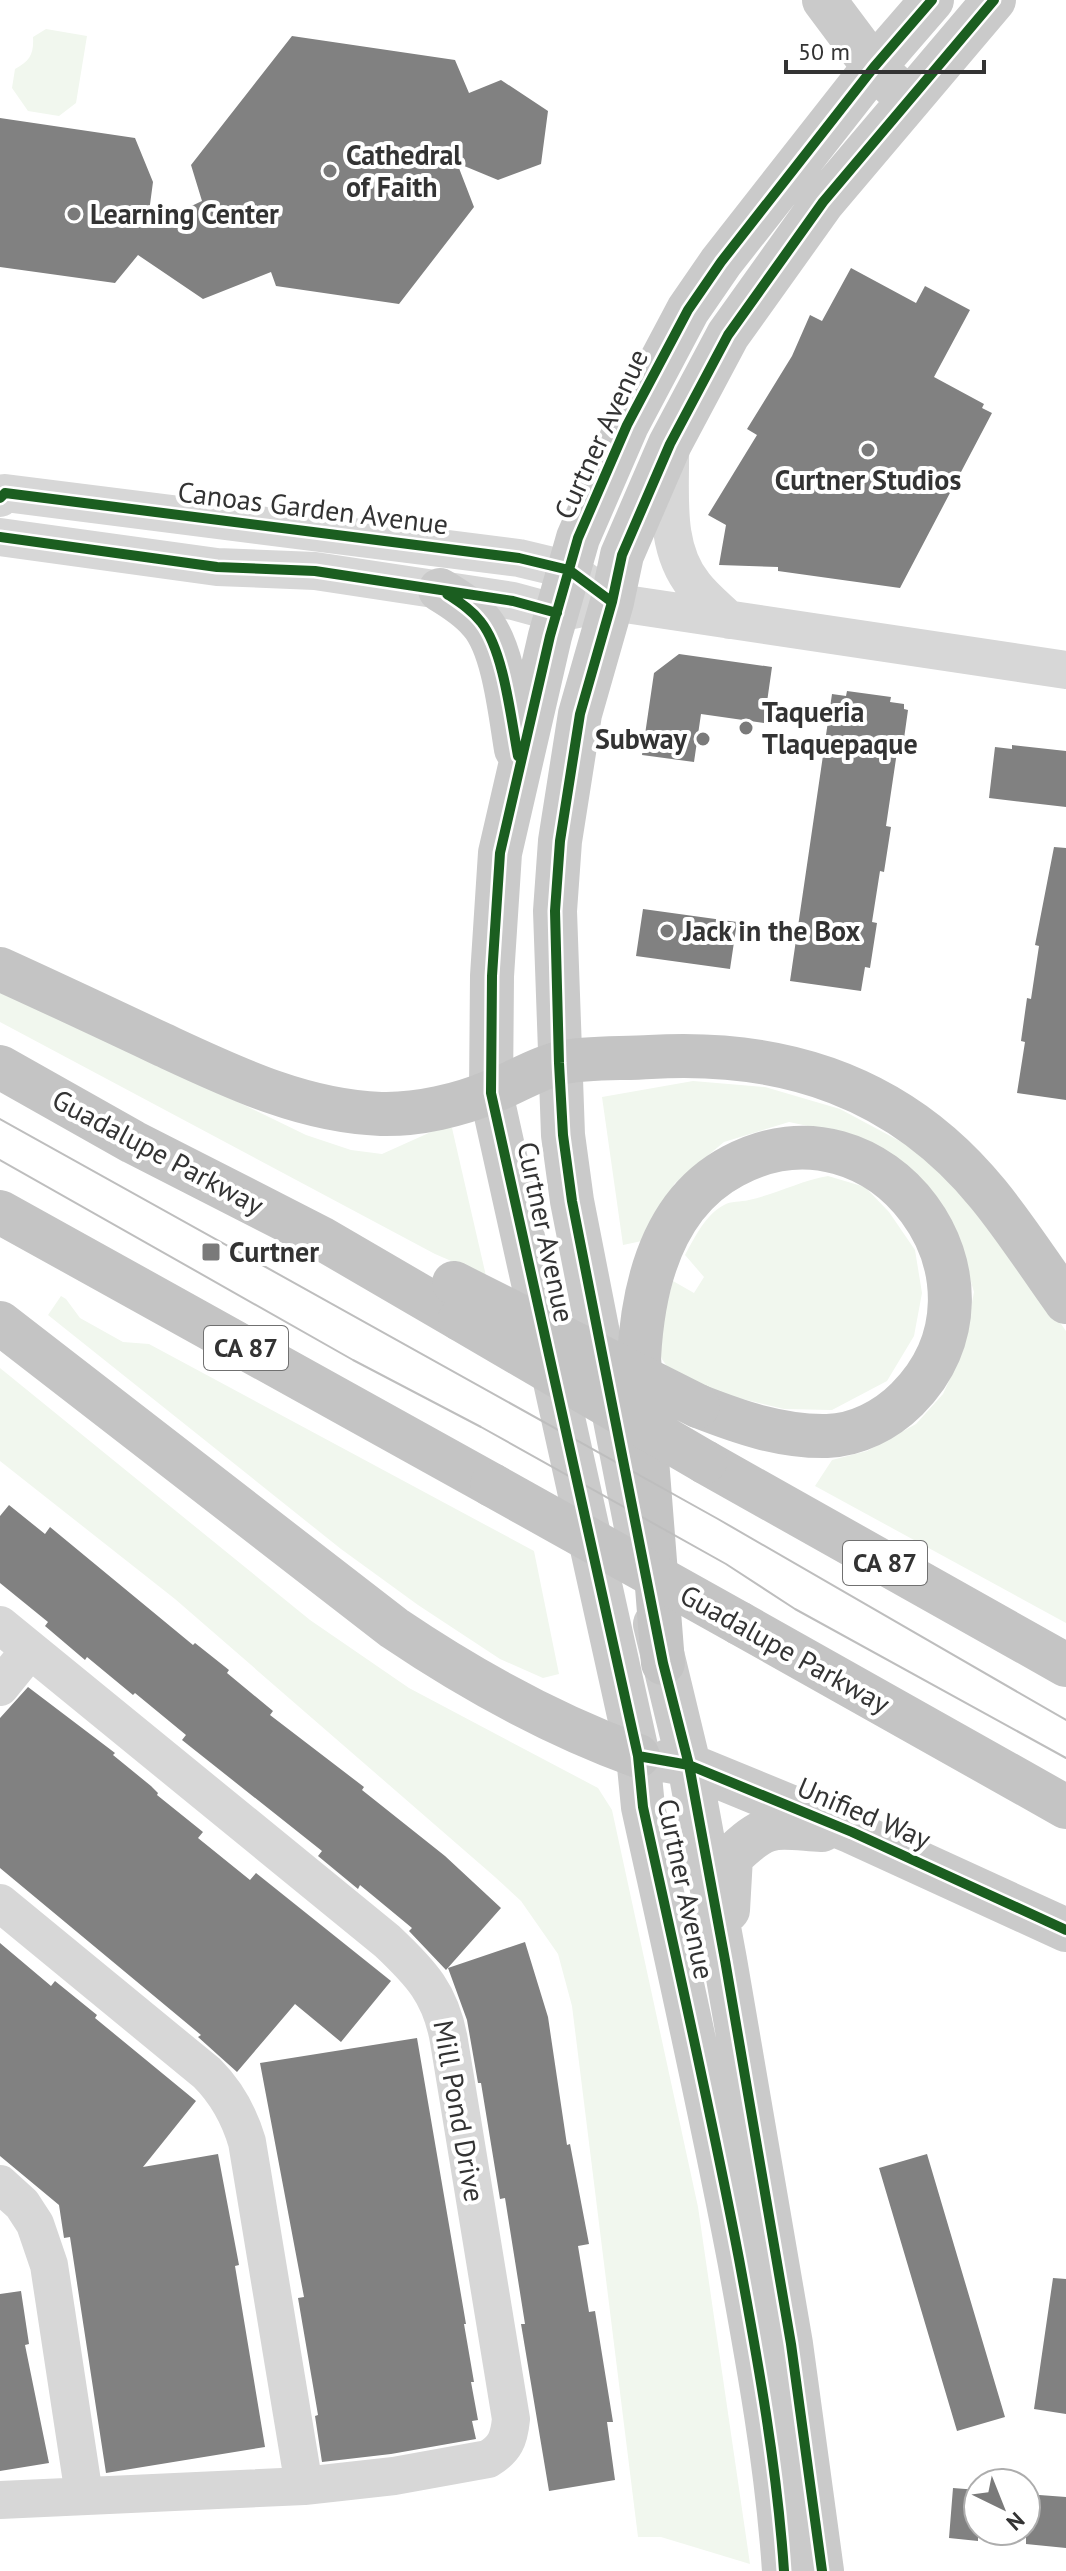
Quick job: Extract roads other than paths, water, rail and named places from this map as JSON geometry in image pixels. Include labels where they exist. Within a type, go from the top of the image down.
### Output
[{"type":"highway","points":[[0,969],[269,1092],[348,1111],[384,1114],[418,1112],[491,1093],[559,1063],[708,1055],[796,1067],[839,1081],[920,1128],[988,1193],[1066,1302]]},
{"type":"highway","name":"Guadalupe Parkway","points":[[0,1067],[133,1142],[388,1275],[457,1301],[705,1462],[1066,1665]]},
{"type":"highway","points":[[457,1301],[698,1406],[769,1430],[831,1436],[867,1427],[896,1410],[922,1384],[940,1354],[948,1319],[949,1283],[942,1252],[930,1222],[911,1197],[889,1176],[860,1159],[827,1149],[788,1148],[749,1157],[712,1177],[686,1205],[664,1240],[650,1277],[641,1316],[639,1358],[663,1663]]},
{"type":"highway","name":"Guadalupe Parkway","points":[[0,1212],[1066,1807]]},
{"type":"highway","points":[[0,1323],[394,1628],[445,1662],[537,1714],[590,1739],[638,1756]]},
{"type":"main road","points":[[824,0],[874,67],[908,100]]},
{"type":"main road","name":"Curtner Avenue","points":[[803,2567],[772,2451],[719,2153],[643,1807],[638,1756],[491,1093],[492,976],[500,853],[519,764],[578,538],[627,425],[688,310],[756,215],[874,67],[932,0]]},
{"type":"main road","name":"Curtner Avenue","points":[[803,2567],[791,2344],[689,1765],[663,1663],[572,1201],[563,1135],[559,1063],[555,911],[560,841],[580,714],[622,555],[670,444],[728,335],[754,296],[823,202],[994,0]]},
{"type":"main road","points":[[440,590],[466,607],[483,624],[488,635],[502,669],[519,764]]},
{"type":"main road","name":"Unified Way","points":[[638,1756],[689,1765],[852,1832],[1066,1930]]},
{"type":"main road","points":[[725,1960],[731,1857],[750,1838],[770,1827],[852,1832]]},
{"type":"street","points":[[670,444],[672,538],[680,563],[694,586],[729,620]]},
{"type":"street","name":"Canoas Garden Avenue","points":[[0,498],[5,493],[519,558],[569,570],[612,602]]},
{"type":"street","name":"Canoas Garden Avenue","points":[[0,537],[217,567],[315,571],[513,601],[557,613],[612,602],[1066,670]]},
{"type":"street","name":"Mill Pond Drive","points":[[0,1625],[387,1941],[418,1970],[436,1995],[445,2018],[511,2419],[509,2437],[501,2452],[488,2459],[394,2476],[304,2486],[0,2500]]},
{"type":"street","points":[[0,1687],[30,1650]]},
{"type":"street","points":[[0,1903],[207,2073],[234,2107],[247,2142],[304,2486]]},
{"type":"street","points":[[0,2184],[22,2204],[35,2224],[49,2265],[84,2495]]},
{"type":"tram line","points":[[0,1119],[718,1519],[1066,1720]]},
{"type":"tram line","points":[[0,1160],[353,1360],[481,1427],[726,1564],[795,1609],[1066,1758]]},
{"type":"place","name":"Cathedral of Faith","points":[[330,171]]},
{"type":"place","name":"Learning Center","points":[[74,214]]},
{"type":"place","name":"Curtner Studios","points":[[868,450]]},
{"type":"place","name":"Taqueria Tlaquepaque","points":[[746,728]]},
{"type":"place","name":"Subway","points":[[703,739]]},
{"type":"place","name":"Jack in the Box","points":[[667,931]]},
{"type":"place","name":"Curtner","points":[[211,1252]]}]
